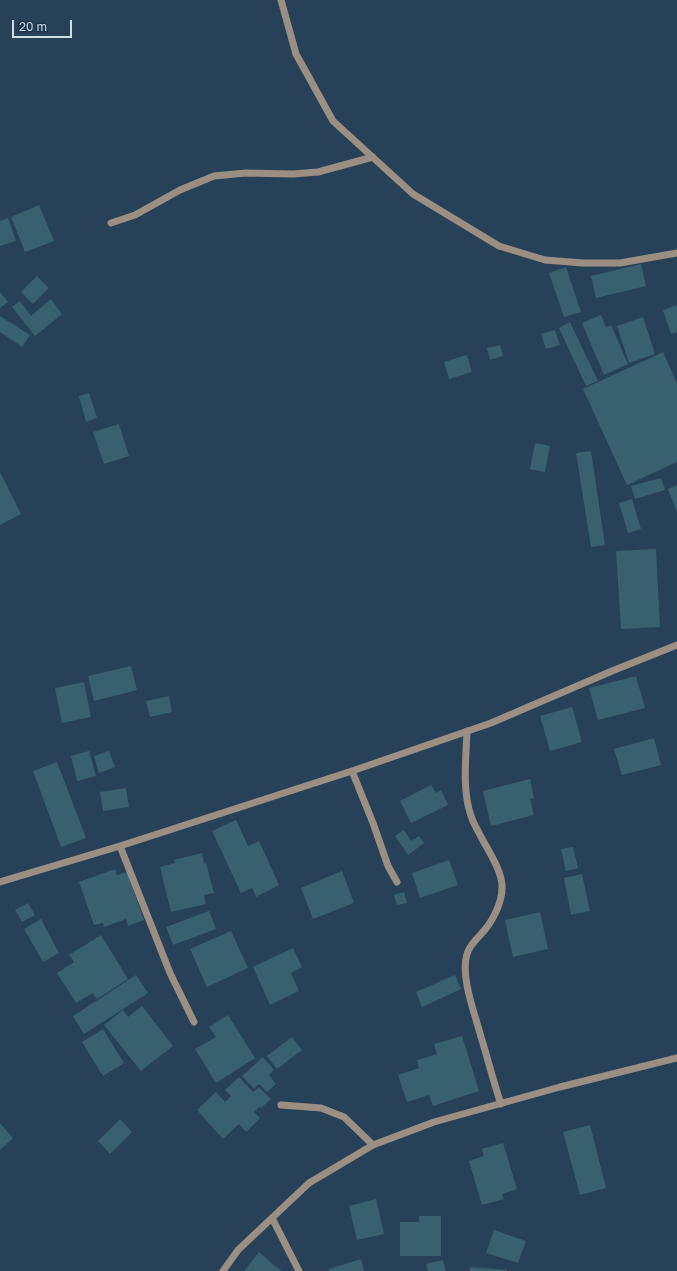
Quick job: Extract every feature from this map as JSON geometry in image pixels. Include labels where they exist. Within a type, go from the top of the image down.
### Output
[{"type":"street","points":[[281,0],[296,54],[333,121],[413,194],[499,246],[545,260],[583,263],[620,263],[677,253]]},
{"type":"street","points":[[111,223],[135,215],[180,190],[214,176],[246,173],[293,174],[318,172],[373,158]]},
{"type":"street","points":[[0,882],[120,846],[352,771],[491,723],[677,645]]},
{"type":"street","points":[[467,731],[467,798],[471,817],[484,845],[499,871],[502,888],[494,917],[467,954],[465,973],[492,1076],[501,1104]]},
{"type":"street","points":[[352,771],[373,823],[388,866],[398,882]]},
{"type":"street","points":[[120,846],[170,973],[194,1022]]},
{"type":"street","points":[[223,1271],[238,1250],[309,1183],[373,1145],[434,1122],[677,1058]]},
{"type":"street","points":[[281,1105],[321,1108],[338,1115],[344,1118],[373,1145]]},
{"type":"street","points":[[272,1218],[298,1271]]},
{"type":"building","points":[[39,205],[54,241],[25,252],[11,217]]},
{"type":"building","points":[[8,218],[16,241],[0,246],[0,221]]},
{"type":"building","points":[[641,264],[646,286],[596,298],[591,276]]},
{"type":"building","points":[[566,267],[581,312],[564,317],[549,273]]},
{"type":"building","points":[[37,276],[49,288],[33,304],[21,292]]},
{"type":"building","points":[[0,292],[8,302],[0,308]]},
{"type":"building","points":[[51,299],[62,314],[35,336],[12,307],[20,301],[31,316]]},
{"type":"building","points":[[677,305],[677,332],[671,334],[663,310]]},
{"type":"building","points":[[601,315],[606,327],[611,325],[628,364],[604,375],[582,323]]},
{"type":"building","points":[[0,316],[30,335],[22,347],[0,332]]},
{"type":"building","points":[[643,317],[655,354],[629,363],[617,326]]},
{"type":"building","points":[[570,322],[598,381],[586,386],[559,328]]},
{"type":"building","points":[[555,330],[560,345],[546,349],[541,334]]},
{"type":"building","points":[[500,345],[503,356],[490,360],[487,348]]},
{"type":"building","points":[[663,352],[677,383],[677,462],[627,485],[583,389]]},
{"type":"building","points":[[467,355],[472,372],[449,379],[444,362]]},
{"type":"building","points":[[89,393],[97,418],[86,422],[79,396]]},
{"type":"building","points":[[119,424],[129,456],[104,464],[93,432]]},
{"type":"building","points":[[535,443],[550,446],[545,472],[530,469]]},
{"type":"building","points":[[591,451],[605,545],[591,547],[576,453]]},
{"type":"building","points":[[0,472],[21,514],[0,525]]},
{"type":"building","points":[[661,478],[665,490],[635,499],[631,486]]},
{"type":"building","points":[[677,485],[677,512],[668,489]]},
{"type":"building","points":[[632,499],[641,529],[628,533],[619,503]]},
{"type":"building","points":[[656,549],[660,627],[621,629],[616,551]]},
{"type":"building","points":[[131,666],[137,690],[94,701],[88,676]]},
{"type":"building","points":[[636,676],[645,708],[598,720],[589,688]]},
{"type":"building","points":[[84,682],[91,717],[62,723],[55,688]]},
{"type":"building","points":[[169,696],[172,712],[150,717],[146,701]]},
{"type":"building","points":[[572,707],[582,742],[550,751],[540,716]]},
{"type":"building","points":[[654,738],[661,765],[622,775],[614,749]]},
{"type":"building","points":[[89,751],[96,776],[77,781],[71,756]]},
{"type":"building","points":[[109,751],[115,767],[99,773],[94,756]]},
{"type":"building","points":[[57,762],[86,838],[61,847],[33,771]]},
{"type":"building","points":[[530,779],[534,798],[530,799],[534,815],[491,826],[483,791]]},
{"type":"building","points":[[431,785],[436,793],[441,790],[448,805],[411,823],[400,801]]},
{"type":"building","points":[[126,788],[129,807],[103,811],[100,792]]},
{"type":"building","points":[[236,820],[248,846],[259,841],[279,885],[256,897],[252,888],[241,893],[212,831]]},
{"type":"building","points":[[404,830],[411,841],[419,836],[424,843],[408,855],[395,836]]},
{"type":"building","points":[[573,847],[578,868],[566,871],[561,849]]},
{"type":"building","points":[[202,853],[204,864],[206,863],[214,893],[204,895],[206,904],[171,912],[160,867],[175,863],[174,860]]},
{"type":"building","points":[[449,860],[458,885],[420,898],[412,873]]},
{"type":"building","points":[[115,869],[117,875],[127,872],[144,920],[128,926],[126,919],[104,927],[103,923],[94,925],[79,882]]},
{"type":"building","points":[[342,871],[354,903],[313,919],[301,888]]},
{"type":"building","points":[[582,874],[590,911],[571,915],[564,878]]},
{"type":"building","points":[[404,892],[407,903],[397,905],[394,895]]},
{"type":"building","points":[[28,903],[35,915],[22,922],[15,910]]},
{"type":"building","points":[[209,911],[216,929],[173,945],[166,927]]},
{"type":"building","points":[[540,912],[548,949],[513,957],[505,920]]},
{"type":"building","points":[[41,919],[59,953],[43,962],[24,929]]},
{"type":"building","points":[[231,931],[248,968],[207,987],[190,949]]},
{"type":"building","points":[[101,935],[128,979],[97,999],[93,993],[76,1003],[57,973],[74,962],[69,955]]},
{"type":"building","points":[[293,948],[302,967],[291,973],[299,991],[270,1005],[253,967]]},
{"type":"building","points":[[136,975],[148,993],[84,1034],[73,1016]]},
{"type":"building","points":[[455,975],[461,989],[422,1007],[416,992]]},
{"type":"building","points":[[142,1006],[173,1046],[141,1071],[104,1025],[123,1010],[128,1017]]},
{"type":"building","points":[[228,1015],[255,1058],[216,1083],[195,1049],[216,1037],[209,1027]]},
{"type":"building","points":[[103,1029],[124,1063],[103,1076],[82,1042]]},
{"type":"building","points":[[462,1036],[479,1091],[433,1106],[429,1095],[407,1102],[398,1075],[419,1068],[417,1060],[437,1054],[434,1044]]},
{"type":"building","points":[[292,1037],[302,1050],[277,1069],[267,1056]]},
{"type":"building","points":[[263,1057],[274,1070],[269,1075],[276,1084],[267,1092],[259,1084],[254,1089],[242,1076]]},
{"type":"building","points":[[239,1077],[253,1092],[259,1087],[271,1099],[254,1112],[260,1118],[246,1132],[239,1124],[223,1139],[197,1110],[216,1092],[225,1102],[231,1096],[225,1090]]},
{"type":"building","points":[[120,1119],[132,1132],[110,1154],[98,1141]]},
{"type":"building","points":[[0,1123],[13,1138],[0,1150]]},
{"type":"building","points":[[590,1125],[606,1188],[580,1195],[563,1132]]},
{"type":"building","points":[[503,1143],[517,1189],[502,1194],[504,1199],[482,1205],[469,1161],[484,1156],[482,1149]]},
{"type":"building","points":[[376,1199],[384,1234],[357,1240],[349,1206]]},
{"type":"building","points":[[419,1216],[441,1216],[441,1256],[400,1256],[400,1222],[419,1222]]},
{"type":"building","points":[[494,1230],[526,1241],[518,1263],[486,1253]]},
{"type":"building","points":[[259,1252],[281,1271],[244,1271]]},
{"type":"building","points":[[361,1259],[364,1271],[329,1271],[329,1269]]},
{"type":"building","points":[[443,1260],[446,1271],[428,1271],[426,1264]]},
{"type":"building","points":[[470,1267],[507,1270],[507,1271],[470,1271]]}]
